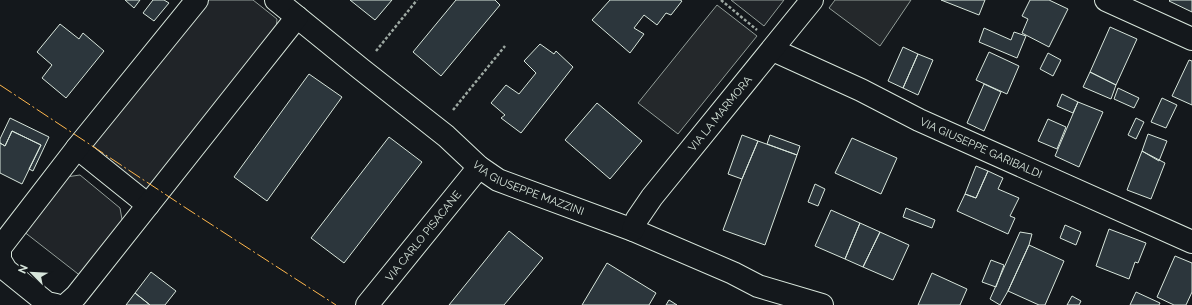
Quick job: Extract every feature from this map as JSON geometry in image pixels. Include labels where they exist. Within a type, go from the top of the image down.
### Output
[{"type":"street","points":[[56,305],[47,303],[6,270],[0,260],[0,248],[77,148],[197,0]]},
{"type":"street","name":"VIA GIUSEPPE MAZZINI","points":[[276,0],[361,70],[437,129],[479,167],[498,180],[633,230],[733,273],[758,286],[822,305]]},
{"type":"street","name":"VIA LA MARMORA","points":[[633,230],[637,219],[652,197],[767,42],[812,0]]},
{"type":"street","points":[[1106,0],[1192,39]]},
{"type":"street","points":[[66,305],[76,296],[297,16]]},
{"type":"street","name":"VIA GIUSEPPE GARIBALDI","points":[[767,42],[919,120],[1192,242]]},
{"type":"street","points":[[77,148],[148,205]]},
{"type":"street","name":"VIA CARLO PISACANE","points":[[367,305],[479,167]]},
{"type":"path","points":[[361,70],[417,0]]},
{"type":"path","points":[[721,0],[767,42]]},
{"type":"path","points":[[437,129],[505,46]]},
{"type":"shaded area","points":[[203,0],[253,0],[277,19],[276,31],[150,188],[138,189],[94,156],[93,137]]},
{"type":"shaded area","points":[[731,0],[784,0],[764,26]]},
{"type":"shaded area","points":[[835,0],[911,0],[880,46],[829,8]]},
{"type":"shaded area","points":[[717,5],[757,36],[678,134],[638,103]]},
{"type":"shaded area","points":[[80,175],[120,208],[123,225],[82,277],[23,231],[66,177]]},
{"type":"building","points":[[125,0],[140,0],[134,8]]},
{"type":"building","points":[[153,0],[164,0],[169,3],[154,21],[143,13]]},
{"type":"building","points":[[350,0],[392,0],[375,20]]},
{"type":"building","points":[[456,0],[495,0],[500,5],[441,76],[413,52]]},
{"type":"building","points":[[610,0],[682,1],[671,15],[666,13],[657,25],[644,15],[634,28],[644,34],[630,53],[592,20]]},
{"type":"building","points":[[941,0],[985,0],[979,15]]},
{"type":"building","points":[[1030,0],[1049,0],[1068,9],[1049,47],[1022,33],[1028,19],[1022,16]]},
{"type":"building","points":[[1192,0],[1192,12],[1169,1]]},
{"type":"building","points":[[60,24],[79,39],[83,33],[104,51],[66,98],[42,78],[52,65],[37,52]]},
{"type":"building","points":[[1110,27],[1137,39],[1116,85],[1090,72]]},
{"type":"building","points":[[984,28],[1011,40],[1014,32],[1026,36],[1017,58],[979,42]]},
{"type":"building","points":[[540,44],[554,54],[556,51],[573,67],[521,133],[501,118],[505,115],[491,103],[506,85],[519,94],[536,73],[524,61]]},
{"type":"building","points":[[903,47],[918,54],[903,88],[888,81]]},
{"type":"building","points":[[989,52],[1019,66],[1007,94],[976,80]]},
{"type":"building","points":[[1048,53],[1061,60],[1053,76],[1040,69]]},
{"type":"building","points":[[918,54],[933,60],[918,95],[903,88]]},
{"type":"building","points":[[1189,60],[1192,61],[1192,105],[1172,96]]},
{"type":"building","points":[[1090,72],[1116,85],[1111,99],[1083,87]]},
{"type":"building","points":[[309,74],[342,97],[267,201],[234,177]]},
{"type":"building","points":[[984,84],[1001,92],[984,131],[967,123]]},
{"type":"building","points":[[1118,88],[1139,98],[1134,108],[1114,99]]},
{"type":"building","points":[[1062,94],[1078,102],[1073,113],[1057,106]]},
{"type":"building","points":[[1162,98],[1177,105],[1166,128],[1151,122]]},
{"type":"building","points":[[1078,102],[1103,112],[1079,167],[1055,156]]},
{"type":"building","points":[[597,103],[642,141],[610,179],[565,140]]},
{"type":"building","points":[[10,118],[49,137],[33,171],[29,169],[41,145],[12,131],[5,146],[0,143],[0,139]]},
{"type":"building","points":[[1136,118],[1144,122],[1136,139],[1128,135]]},
{"type":"building","points":[[1048,119],[1066,127],[1057,149],[1038,141]]},
{"type":"building","points":[[12,131],[41,145],[22,184],[0,173],[0,143],[5,146]]},
{"type":"building","points":[[1148,134],[1167,141],[1159,161],[1142,151]]},
{"type":"building","points":[[742,135],[758,141],[742,179],[728,174]]},
{"type":"building","points":[[770,135],[800,146],[797,155],[767,144]]},
{"type":"building","points":[[389,137],[422,162],[344,263],[311,238]]},
{"type":"building","points":[[852,138],[897,158],[881,194],[835,173]]},
{"type":"building","points":[[758,141],[797,155],[765,245],[723,230]]},
{"type":"building","points":[[1142,151],[1165,163],[1151,199],[1127,190]]},
{"type":"building","points":[[976,166],[988,171],[976,198],[965,194]]},
{"type":"building","points":[[988,171],[1003,178],[998,189],[1019,198],[1010,216],[1015,218],[1008,234],[957,211],[965,194],[976,198]]},
{"type":"building","points":[[815,184],[825,189],[818,206],[808,202]]},
{"type":"building","points":[[906,208],[935,220],[932,228],[903,217]]},
{"type":"building","points":[[831,210],[860,223],[845,259],[815,246]]},
{"type":"building","points":[[860,223],[880,232],[863,267],[845,259]]},
{"type":"building","points":[[1065,225],[1081,232],[1076,245],[1060,238]]},
{"type":"building","points":[[1109,229],[1146,243],[1138,263],[1135,262],[1129,279],[1096,266]]},
{"type":"building","points":[[509,231],[543,258],[504,305],[449,305]]},
{"type":"building","points":[[880,232],[909,245],[893,280],[863,267]]},
{"type":"building","points":[[1020,232],[1032,234],[1029,245],[1000,305],[990,299]]},
{"type":"building","points":[[1029,245],[1064,261],[1045,305],[1039,305],[1008,291]]},
{"type":"building","points":[[1175,256],[1192,263],[1192,292],[1186,305],[1174,305],[1157,297]]},
{"type":"building","points":[[991,260],[1004,265],[996,287],[982,282]]},
{"type":"building","points":[[607,263],[656,293],[649,305],[582,305]]},
{"type":"building","points":[[151,272],[176,291],[165,305],[150,305],[135,293]]},
{"type":"building","points":[[932,273],[967,289],[960,305],[918,305]]},
{"type":"building","points":[[1136,292],[1160,303],[1159,305],[1130,305]]},
{"type":"building","points":[[135,293],[150,305],[126,305]]},
{"type":"building","points":[[1072,296],[1081,301],[1079,305],[1067,305]]},
{"type":"building","points":[[669,300],[677,305],[666,305]]},
{"type":"power","points":[[0,85],[336,305]]}]
